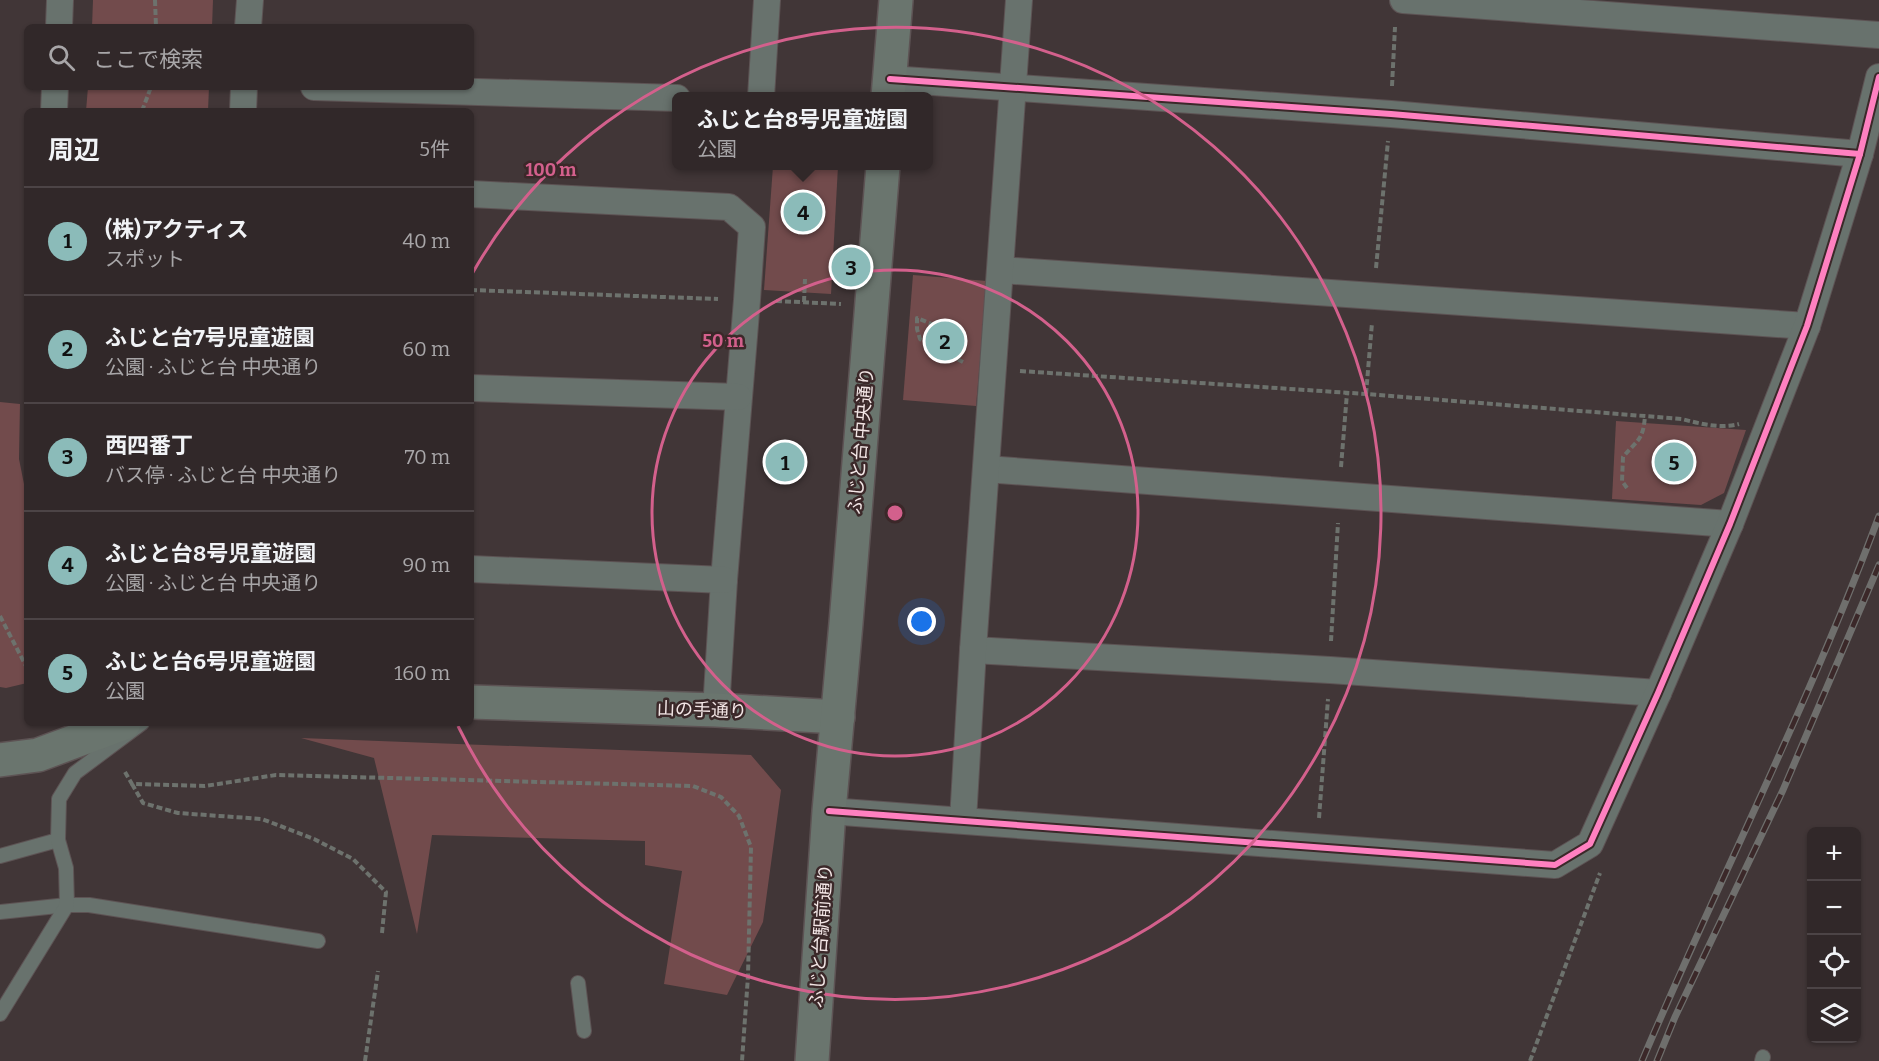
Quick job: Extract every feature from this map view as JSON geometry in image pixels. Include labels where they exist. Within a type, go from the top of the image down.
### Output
[{"type":"street","points":[[59,24],[60,0]]},
{"type":"street","points":[[248,24],[250,0]]},
{"type":"street","points":[[761,92],[767,0]]},
{"type":"street","points":[[896,0],[889,88],[1013,87],[1391,114],[1860,154]]},
{"type":"street","points":[[963,820],[973,650],[1020,0]]},
{"type":"street","points":[[1399,12],[1879,35]]},
{"type":"street","points":[[838,717],[829,811],[1555,866],[1590,844],[1730,524],[1807,327],[1860,154],[1879,77]]},
{"type":"street","points":[[54,108],[55,90]]},
{"type":"street","points":[[243,108],[244,90]]},
{"type":"street","points":[[413,90],[672,98]]},
{"type":"street","name":"ふじと台 中央通り","points":[[838,717],[883,170]]},
{"type":"street","points":[[474,194],[729,207],[752,227],[716,710]]},
{"type":"street","points":[[1001,270],[1807,327]]},
{"type":"street","points":[[474,388],[738,398]]},
{"type":"street","points":[[986,470],[1730,524]]},
{"type":"street","points":[[474,569],[724,580]]},
{"type":"street","points":[[973,650],[1330,670],[1658,693]]},
{"type":"street","name":"山の手通り","points":[[474,702],[716,710],[838,717]]},
{"type":"street","points":[[0,760],[38,755],[116,726]]},
{"type":"street","name":"ふじと台駅前通り","points":[[812,1061],[829,811]]},
{"type":"lane","points":[[0,1014],[68,905],[66,868],[58,840],[59,800],[75,773],[138,726]]},
{"type":"lane","points":[[0,856],[58,840]]},
{"type":"lane","points":[[0,912],[88,905],[318,941]]},
{"type":"lane","points":[[578,983],[584,1031]]},
{"type":"path","points":[[155,0],[156,24]]},
{"type":"path","points":[[1366,394],[1399,12]]},
{"type":"path","points":[[143,108],[150,90]]},
{"type":"path","points":[[804,302],[805,279]]},
{"type":"path","points":[[474,290],[841,304]]},
{"type":"path","points":[[938,345],[939,327],[917,318],[920,339],[929,345],[938,345],[947,354],[974,368],[1366,394],[1682,419],[1703,424],[1730,426],[1744,422],[1769,423]]},
{"type":"path","points":[[1317,847],[1347,393]]},
{"type":"path","points":[[1629,489],[1622,481],[1623,456],[1636,445],[1641,437],[1645,416]]},
{"type":"path","points":[[1,618],[24,662]]},
{"type":"path","points":[[125,772],[143,803],[178,813],[262,819],[314,839],[353,859],[386,892],[382,933]]},
{"type":"path","points":[[132,784],[205,786],[276,775],[693,786],[721,797],[739,816],[751,847],[748,976],[742,1061]]},
{"type":"path","points":[[365,1061],[378,971]]},
{"type":"shaded area","points":[[93,0],[213,0],[212,24],[92,24]]},
{"type":"shaded area","points":[[88,90],[209,90],[208,108],[86,108]]},
{"type":"shaded area","points":[[773,170],[838,170],[831,294],[764,290]]},
{"type":"shaded area","points":[[913,275],[987,281],[976,406],[903,400]]},
{"type":"shaded area","points":[[0,402],[20,404],[19,459],[24,484],[24,684],[6,688],[0,687]]},
{"type":"shaded area","points":[[1616,421],[1746,430],[1724,493],[1701,505],[1612,499]]},
{"type":"shaded area","points":[[301,738],[751,755],[781,790],[763,922],[727,995],[664,984],[682,871],[645,865],[645,841],[432,835],[417,934],[374,758]]},
{"type":"railway","points":[[1642,1061],[1824,654],[1879,516]]},
{"type":"railway","points":[[1657,1061],[1675,1017],[1783,790],[1879,565]]},
{"type":"cycle path","points":[[829,811],[1555,865],[1590,844],[1730,524],[1807,326],[1860,154],[1879,77]]},
{"type":"cycle path","points":[[890,79],[1391,114],[1860,154]]},
{"type":"place","name":"ふじと台8号児童遊園","points":[[803,212]]},
{"type":"place","name":"西四番丁","points":[[851,267]]},
{"type":"place","name":"ふじと台7号児童遊園","points":[[945,341]]},
{"type":"place","name":"(株)アクティス","points":[[785,462]]},
{"type":"place","name":"ふじと台6号児童遊園","points":[[1674,462]]}]
